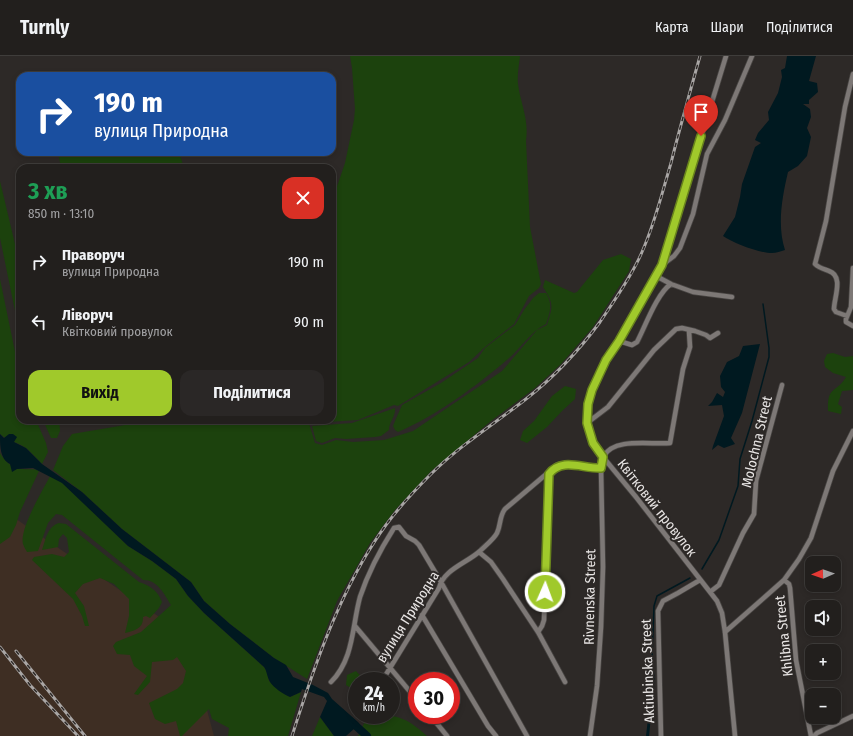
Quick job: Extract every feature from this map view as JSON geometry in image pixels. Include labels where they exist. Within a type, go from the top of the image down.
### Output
[{"type":"street","name":"Квітковий провулок","points":[[710,592],[603,457],[593,443],[587,423],[588,404],[592,390],[606,360],[619,341],[662,265],[726,56]]},
{"type":"street","points":[[662,265],[674,256],[680,248],[693,214],[707,154],[725,120],[752,56]]},
{"type":"street","points":[[847,316],[834,310],[837,284],[836,275],[817,267],[815,264],[826,221],[844,114],[853,74]]},
{"type":"street","points":[[853,268],[851,307],[846,319],[846,322],[853,326]]},
{"type":"street","points":[[656,276],[671,284],[693,292],[732,297]]},
{"type":"street","points":[[619,341],[632,344],[637,342],[664,290],[671,284]]},
{"type":"street","points":[[587,423],[608,408],[654,350],[676,329],[682,328],[701,333],[710,338],[718,333]]},
{"type":"street","points":[[603,457],[609,449],[622,444],[670,443],[672,440],[683,369],[690,347],[689,331]]},
{"type":"street","name":"Molochna Street","points":[[710,592],[720,585],[743,533],[754,514],[756,481],[782,385]]},
{"type":"street","name":"Khlibna Street","points":[[811,736],[796,660],[790,588],[789,584],[784,580],[800,559],[811,538],[833,471],[853,431]]},
{"type":"street","name":"Rivnenska Street","points":[[590,736],[597,686],[601,627],[603,568],[601,468],[603,457]]},
{"type":"street","name":"вулиця Природна","points":[[387,672],[439,588],[441,582],[458,566],[479,552],[497,533],[501,514],[505,509],[549,474],[557,465],[563,464],[601,468]]},
{"type":"street","points":[[538,632],[544,620],[549,474]]},
{"type":"street","points":[[331,682],[339,674],[345,663],[355,626],[356,613],[365,583],[384,544],[394,528],[400,527],[406,536],[416,541],[419,545],[525,735]]},
{"type":"street","points":[[479,552],[491,562],[503,579],[538,632],[565,682]]},
{"type":"street","name":"Aktiubinska Street","points":[[661,736],[658,611],[663,600],[700,580]]},
{"type":"street","points":[[725,632],[784,580]]},
{"type":"street","points":[[710,592],[720,607],[725,632],[735,736]]},
{"type":"street","points":[[422,614],[488,726],[496,736]]},
{"type":"street","points":[[355,626],[408,689]]},
{"type":"street","points":[[814,736],[817,733],[853,716]]},
{"type":"street","points":[[437,724],[447,736]]},
{"type":"shaded area","points":[[0,508],[187,636],[214,736],[0,736]]},
{"type":"green space","points":[[350,56],[520,56],[518,81],[527,133],[526,141],[530,227],[541,284],[539,288],[529,296],[514,324],[469,362],[398,406],[394,405],[358,420],[336,421],[336,189],[345,163],[354,120],[355,109]]},
{"type":"green space","points":[[59,156],[180,156],[183,164],[60,164]]},
{"type":"green space","points":[[0,181],[16,248],[16,316],[0,238]]},
{"type":"green space","points":[[621,254],[631,259],[629,271],[593,327],[561,364],[535,388],[491,421],[431,471],[395,510],[370,543],[337,601],[307,679],[274,658],[230,624],[204,601],[191,582],[122,529],[82,492],[53,470],[63,446],[72,434],[131,424],[309,424],[315,443],[322,445],[336,440],[353,442],[384,440],[413,431],[502,371],[537,330],[547,325],[551,309],[551,301],[543,287],[545,280],[574,293],[577,292],[603,260]]},
{"type":"green space","points":[[0,279],[16,357],[16,424],[38,424],[46,443],[48,452],[42,464],[26,448],[0,434]]},
{"type":"green space","points":[[539,293],[546,293],[550,301],[550,312],[546,324],[535,331],[513,355],[470,390],[412,426],[398,432],[395,430],[393,426],[402,405],[441,383],[478,358],[485,348],[515,325],[533,298]]},
{"type":"green space","points":[[833,353],[845,357],[853,356],[853,390],[842,391],[838,404],[842,407],[841,414],[828,411],[829,397],[831,393],[846,377],[833,373],[825,367],[824,361],[827,354]]},
{"type":"green space","points":[[565,386],[576,389],[575,399],[547,427],[527,443],[520,440],[523,431],[534,421],[552,396]]},
{"type":"green space","points":[[395,408],[389,430],[381,436],[346,439],[335,438],[322,443],[316,441],[312,426],[352,423]]},
{"type":"green space","points":[[45,424],[59,424],[60,431],[57,438],[51,438]]},
{"type":"green space","points":[[0,453],[7,462],[15,468],[39,471],[10,537],[0,544]]},
{"type":"green space","points":[[50,476],[62,482],[128,546],[152,561],[176,579],[188,596],[204,613],[264,667],[269,681],[290,697],[301,692],[288,736],[228,736],[229,728],[212,719],[209,709],[182,736],[180,736],[176,721],[165,724],[155,719],[149,703],[177,689],[183,683],[186,671],[177,657],[173,660],[152,662],[150,682],[138,695],[134,694],[147,676],[134,666],[130,655],[117,654],[113,646],[116,642],[141,632],[171,605],[157,585],[153,582],[143,580],[62,515],[56,514],[48,523],[38,551],[27,552],[23,544],[25,529],[32,510]]},
{"type":"green space","points":[[59,523],[66,524],[139,582],[147,585],[156,592],[162,602],[150,618],[146,616],[143,617],[142,624],[138,628],[125,633],[129,616],[129,599],[114,584],[100,578],[83,584],[75,593],[84,606],[89,626],[85,626],[82,616],[73,599],[32,560],[34,557],[52,554],[64,557],[69,552],[67,538],[63,534],[59,539],[58,547],[42,550],[49,530]]},
{"type":"green space","points":[[348,675],[348,686],[346,685]]},
{"type":"green space","points":[[320,717],[334,736],[312,736]]},
{"type":"green space","points":[[400,718],[408,722],[408,724],[413,724],[427,736],[358,736],[364,724],[400,724]]},
{"type":"water","points":[[787,56],[816,56],[809,81],[817,83],[818,92],[809,100],[809,104],[803,104],[810,109],[811,117],[807,128],[811,137],[807,156],[798,166],[788,172],[781,211],[781,231],[785,250],[767,253],[733,242],[723,236],[735,217],[742,184],[755,147],[761,143],[755,140],[758,133],[769,120],[768,112],[778,93],[782,77],[781,70],[785,68]]},
{"type":"water","points":[[760,344],[742,413],[731,438],[735,444],[724,448],[718,445],[712,450],[724,416],[722,405],[708,406],[717,393],[723,397],[725,392],[721,387],[720,376],[727,362],[739,356],[743,346]]},
{"type":"water","points":[[0,434],[4,438],[9,434],[13,434],[17,437],[14,442],[26,448],[42,464],[82,492],[122,529],[191,582],[204,601],[230,624],[274,658],[286,665],[293,677],[328,693],[332,699],[348,713],[348,724],[359,724],[363,733],[355,728],[346,736],[334,736],[320,717],[327,701],[324,697],[302,689],[301,692],[290,697],[276,689],[270,682],[264,667],[204,613],[188,596],[176,579],[152,561],[128,546],[62,483],[33,468],[17,469],[12,472],[10,464],[2,455]]},
{"type":"water","points":[[652,657],[655,678],[649,736],[646,736],[653,675]]},
{"type":"waterway","points":[[702,569],[719,540],[738,486],[740,459],[769,357],[763,304]]},
{"type":"waterway","points":[[652,657],[654,606],[657,596],[690,578]]},
{"type":"waterway","points":[[356,726],[367,736]]},
{"type":"railway","points":[[292,736],[317,661],[338,611],[361,563],[387,523],[408,498],[441,464],[526,399],[556,373],[575,353],[600,322],[628,279],[638,261],[655,219],[700,56]]},
{"type":"railway","points":[[0,647],[30,685],[78,736]]},
{"type":"railway","points":[[16,651],[85,736]]},
{"type":"route","points":[[545,592],[549,474],[557,465],[563,464],[601,468],[603,457],[593,443],[587,423],[588,404],[592,390],[606,360],[619,341],[662,265],[701,136]]}]
